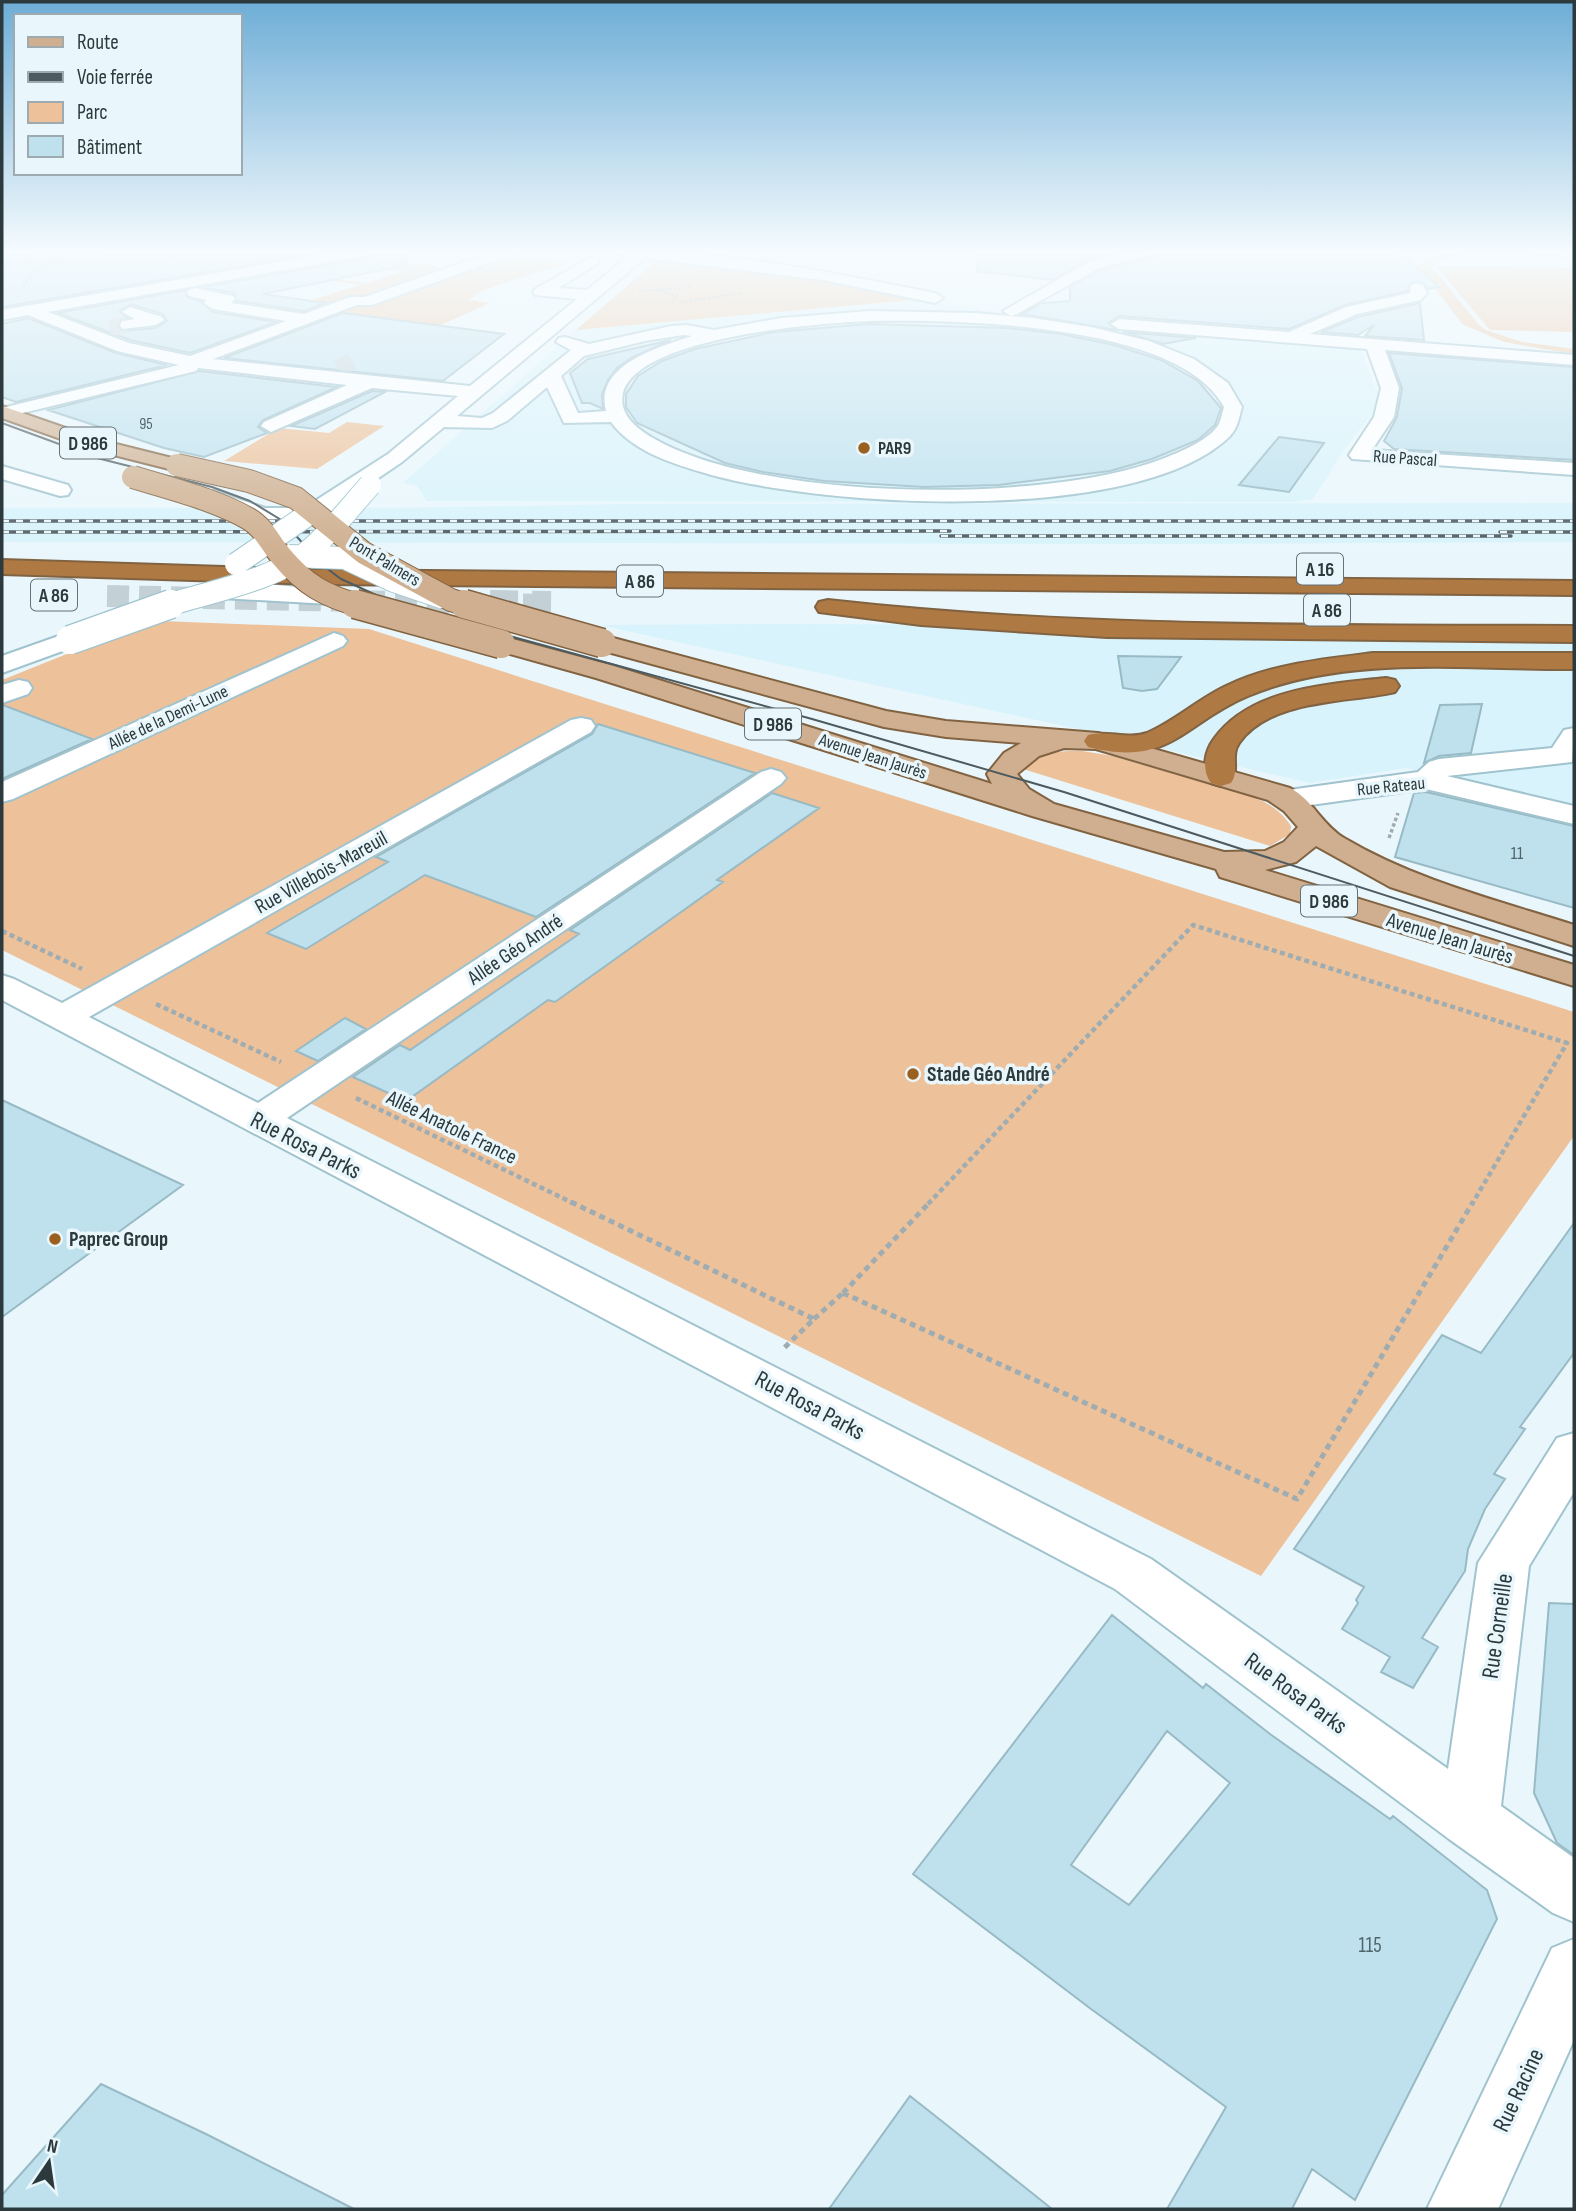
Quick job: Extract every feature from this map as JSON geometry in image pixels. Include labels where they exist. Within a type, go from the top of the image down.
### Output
[{"type":"highway","name":"A 86","points":[[2,568],[320,577],[1574,588]]},
{"type":"highway","name":"A 16","points":[[804,582],[1052,569],[1574,570]]},
{"type":"highway","name":"A 86","points":[[802,607],[1574,611]]},
{"type":"highway","points":[[828,607],[891,615],[1021,625],[1284,632],[1574,634]]},
{"type":"highway","points":[[1092,740],[1131,744],[1151,742],[1236,691],[1272,678],[1316,668],[1373,662],[1574,661]]},
{"type":"highway","points":[[1221,777],[1220,750],[1236,729],[1266,712],[1305,699],[1411,683],[1574,683]]},
{"type":"main road","name":"D 986","points":[[3,418],[94,465]]},
{"type":"main road","name":"Pont Palmers","points":[[3,418],[177,466],[253,482],[296,498],[364,553],[451,600],[601,643]]},
{"type":"main road","name":"D 986","points":[[126,475],[231,511],[260,527],[286,554],[303,579],[330,597]]},
{"type":"main road","name":"Avenue Jean Jaurès","points":[[330,597],[617,676],[1043,810]]},
{"type":"main road","name":"Avenue Jean Jaurès","points":[[601,643],[884,719],[946,729],[1092,740]]},
{"type":"main road","points":[[1289,799],[1092,740],[1064,740],[1032,747],[1002,774],[1005,784],[1025,801],[1043,810],[1222,861],[1262,862],[1286,855],[1303,845],[1314,828]]},
{"type":"main road","name":"Avenue Jean Jaurès","points":[[1289,799],[1331,843],[1401,880],[1449,898],[1574,936]]},
{"type":"main road","name":"Avenue Jean Jaurès","points":[[1086,824],[1574,976]]},
{"type":"street","points":[[151,353],[196,363],[475,392]]},
{"type":"street","points":[[3,418],[196,363],[220,353]]},
{"type":"street","points":[[2,655],[212,592],[286,554],[359,482],[395,458],[521,353]]},
{"type":"street","points":[[439,421],[485,424],[500,417],[577,353]]},
{"type":"street","points":[[662,353],[635,367],[620,379],[613,393],[612,407],[637,436],[662,450],[734,474],[832,491],[943,496],[1080,486],[1148,471],[1197,452],[1225,430],[1233,407],[1220,385],[1190,365],[1162,353]]},
{"type":"street","name":"Rue Pascal","points":[[1377,353],[1390,388],[1384,417],[1359,455],[1574,469]]},
{"type":"street","points":[[1498,353],[1574,360]]},
{"type":"street","points":[[317,377],[338,368]]},
{"type":"street","points":[[551,374],[571,419],[617,416]]},
{"type":"street","points":[[271,426],[372,381]]},
{"type":"street","points":[[2,472],[60,490]]},
{"type":"street","points":[[126,475],[204,494],[263,515],[322,517]]},
{"type":"street","points":[[253,482],[306,489],[359,482]]},
{"type":"street","points":[[286,554],[322,517]]},
{"type":"street","points":[[2,665],[245,559],[286,554],[345,558],[394,581],[451,600]]},
{"type":"street","points":[[212,592],[277,592],[330,597]]},
{"type":"street","name":"Allée de la Demi-Lune","points":[[2,793],[334,641]]},
{"type":"street","name":"Rue Villebois-Mareuil","points":[[61,1018],[581,726]]},
{"type":"street","points":[[1418,781],[1438,768],[1562,756],[1574,736]]},
{"type":"street","name":"Allée Géo André","points":[[258,1120],[771,778]]},
{"type":"street","name":"Rue Rateau","points":[[1289,799],[1418,781],[1574,815]]},
{"type":"street","name":"Rue Rosa Parks","points":[[2,986],[1133,1574],[1574,1894]]},
{"type":"street","name":"Rue Corneille","points":[[1470,1820],[1504,1563],[1574,1451]]},
{"type":"street","name":"Rue Racine","points":[[1462,2209],[1574,1970]]},
{"type":"path","points":[[1379,869],[1418,781]]},
{"type":"path","points":[[755,1376],[843,1293],[1193,925],[1567,1043],[1297,1499],[843,1293]]},
{"type":"path","name":"Allée Anatole France","points":[[2,931],[814,1319]]},
{"type":"shaded area","points":[[550,353],[1362,353],[1379,397],[1372,414],[1344,450],[1313,499],[1294,502],[427,501],[417,486],[403,483]]},
{"type":"shaded area","points":[[1574,503],[1574,542],[2,542],[2,508]]},
{"type":"shaded area","points":[[599,625],[1574,627],[1574,805],[1406,768],[1310,783],[1064,726]]},
{"type":"green space","points":[[347,422],[384,426],[317,469],[224,461],[278,428],[329,433]]},
{"type":"green space","name":"Stade Géo André","points":[[161,621],[369,629],[1574,1012],[1574,1136],[1261,1576],[2,950],[2,680],[139,625]]},
{"type":"green space","points":[[1082,751],[1113,756],[1256,798],[1284,817],[1291,826],[1290,834],[1270,846],[1023,769],[1035,759],[1050,754]]},
{"type":"building","points":[[2,353],[117,353],[167,365],[16,402],[2,397]]},
{"type":"building","points":[[237,353],[479,353],[443,381],[224,358]]},
{"type":"building","points":[[613,353],[642,353],[617,368],[608,380],[602,394],[603,409],[590,403],[582,403],[570,373],[588,359]]},
{"type":"building","points":[[684,353],[1140,353],[1161,360],[1198,381],[1221,408],[1215,425],[1198,440],[1152,459],[1110,471],[999,485],[924,487],[824,481],[725,463],[637,423],[626,407],[626,394],[638,376],[662,361]]},
{"type":"building","points":[[1389,353],[1574,367],[1574,460],[1394,449],[1384,441],[1397,417],[1402,388]]},
{"type":"building","points":[[199,371],[337,387],[263,420],[258,427],[267,433],[204,457],[164,448],[48,410]]},
{"type":"building","points":[[372,391],[385,392],[315,429],[291,426]]},
{"type":"building","points":[[1279,437],[1324,443],[1289,492],[1239,485]]},
{"type":"building","points":[[1118,656],[1181,657],[1157,689],[1142,691],[1123,688]]},
{"type":"building","points":[[1482,704],[1471,753],[1439,756],[1424,763],[1440,705]]},
{"type":"building","points":[[3,705],[92,739],[2,779]]},
{"type":"building","points":[[598,724],[755,773],[536,917],[425,875],[306,949],[267,933],[388,862],[376,857],[592,734]]},
{"type":"building","points":[[1426,792],[1574,826],[1574,908],[1395,857],[1414,793]]},
{"type":"building","points":[[772,793],[819,808],[717,880],[723,882],[555,1002],[548,1000],[406,1101],[353,1077],[400,1045],[410,1050],[579,934],[570,930]]},
{"type":"building","points":[[345,1018],[366,1029],[318,1061],[296,1051]]},
{"type":"building","name":"Paprec Group","points":[[2,1100],[183,1185],[2,1317]]},
{"type":"building","points":[[1574,1223],[1574,1353],[1520,1427],[1525,1429],[1494,1474],[1505,1479],[1485,1509],[1468,1549],[1465,1571],[1422,1638],[1438,1647],[1413,1688],[1381,1672],[1390,1657],[1342,1629],[1358,1603],[1356,1600],[1364,1587],[1294,1549],[1442,1335],[1481,1353]]},
{"type":"building","points":[[1549,1603],[1574,1604],[1574,1855],[1557,1843],[1534,1793]]},
{"type":"building","points":[[1112,1615],[1203,1688],[1206,1684],[1270,1734],[1390,1819],[1393,1816],[1487,1890],[1497,1919],[1355,2200],[1312,2169],[1292,2209],[1167,2209],[1226,2107],[913,1874]],"holes":[[[1167,1731],[1230,1783],[1129,1905],[1071,1865]]]},
{"type":"building","points":[[101,2084],[354,2209],[2,2209],[2,2195]]},
{"type":"building","points":[[910,2096],[948,2126],[1052,2209],[829,2209]]},
{"type":"tunnel","points":[[338,368],[352,361]]},
{"type":"tunnel","points":[[107,596],[551,605],[490,604]]},
{"type":"tram line","points":[[2,423],[97,458],[212,487],[250,501],[283,521],[321,564],[341,579],[400,606],[812,719],[1064,792],[1574,956]]},
{"type":"railway","points":[[2,521],[1574,521]]},
{"type":"railway","points":[[2,532],[950,531]]},
{"type":"railway","points":[[1500,532],[1574,532]]},
{"type":"railway","points":[[941,536],[1511,536]]},
{"type":"place","name":"PAR9","points":[[864,448]]},
{"type":"place","name":"Stade Géo André","points":[[913,1074]]},
{"type":"place","name":"Paprec Group","points":[[55,1239]]}]
